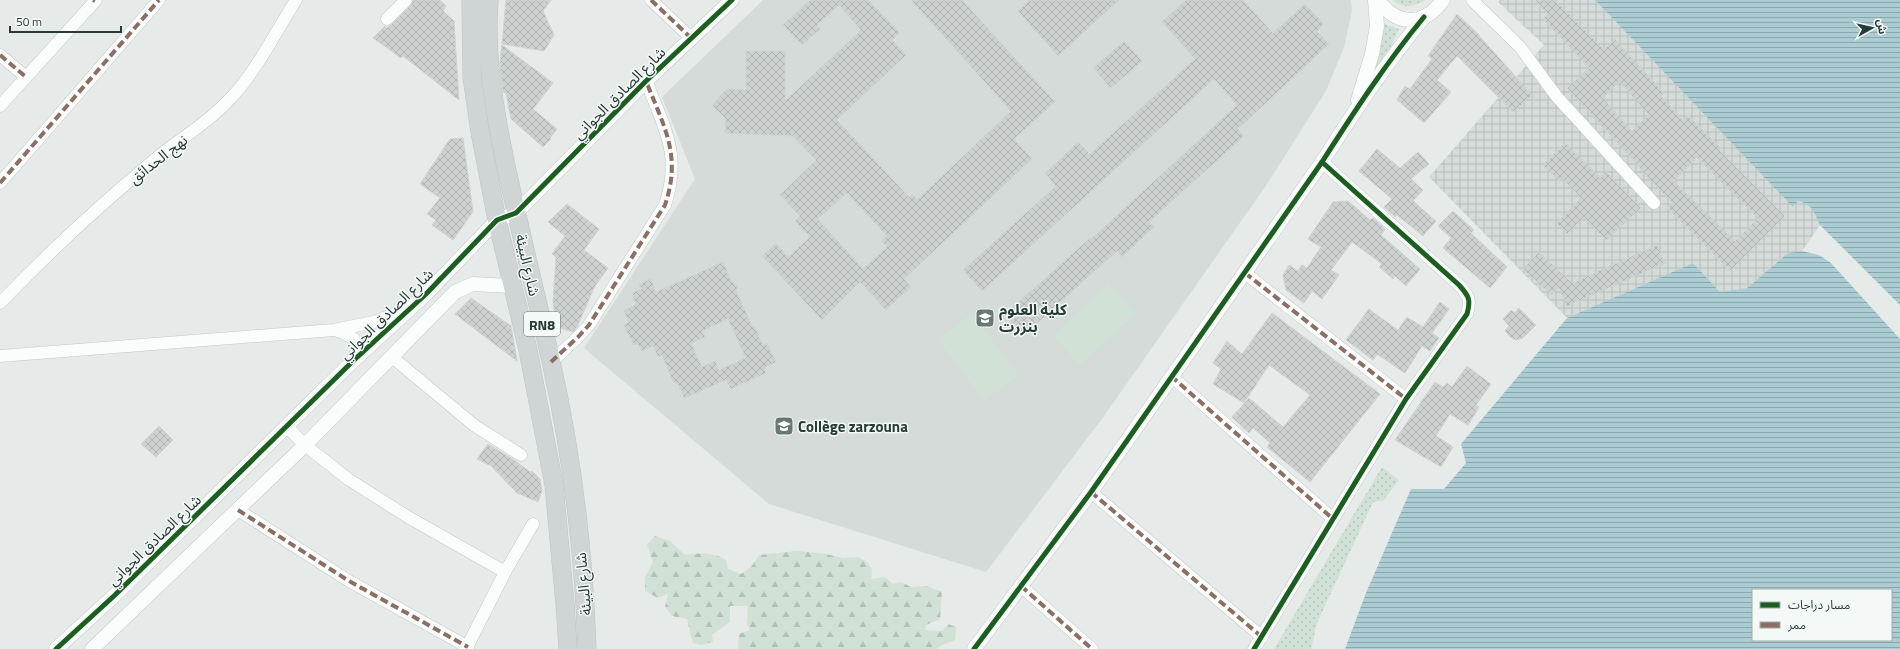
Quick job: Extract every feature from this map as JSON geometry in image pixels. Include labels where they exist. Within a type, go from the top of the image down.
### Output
[{"type":"main road","name":"شارع البيئة","points":[[471,0],[472,78],[480,132],[497,220],[528,350],[554,485],[566,604],[568,649]]},
{"type":"main road","name":"شارع البيئة","points":[[489,0],[490,76],[516,213],[551,362],[573,480],[586,604],[587,649]]},
{"type":"street","points":[[0,106],[95,0]]},
{"type":"street","points":[[2,177],[160,0]]},
{"type":"street","name":"نهج الحدائق","points":[[0,303],[67,237],[127,183],[154,160],[216,113],[232,97],[251,71],[296,0]]},
{"type":"street","points":[[387,19],[406,0]]},
{"type":"street","points":[[651,0],[691,38]]},
{"type":"street","name":"شارع الصادق الجواني","points":[[56,649],[115,595],[353,361],[426,294],[497,220],[516,213],[646,81],[732,0]]},
{"type":"street","points":[[1376,0],[1392,15],[1403,19],[1414,20],[1435,11],[1443,0]]},
{"type":"street","points":[[1354,112],[1372,54],[1377,26],[1376,0]]},
{"type":"street","points":[[1472,0],[1520,47],[1557,97],[1654,203]]},
{"type":"street","points":[[974,649],[1091,492],[1322,162],[1354,112],[1402,44],[1424,17]]},
{"type":"street","points":[[0,55],[26,77]]},
{"type":"street","points":[[551,362],[580,336],[598,311],[665,205],[670,191],[673,161],[670,143],[646,81]]},
{"type":"street","points":[[1254,649],[1262,638],[1332,518],[1406,399],[1467,314],[1470,302],[1466,292],[1459,285],[1322,162]]},
{"type":"street","points":[[1245,273],[1406,399]]},
{"type":"street","points":[[92,649],[305,445],[455,292],[467,286],[480,284],[512,286]]},
{"type":"street","points":[[426,294],[439,309]]},
{"type":"street","points":[[0,356],[334,330],[374,322],[411,307]]},
{"type":"street","points":[[334,330],[344,333],[354,339],[356,351],[353,361]]},
{"type":"street","points":[[392,357],[475,426],[521,455]]},
{"type":"street","points":[[1171,376],[1332,518]]},
{"type":"street","points":[[287,427],[305,445],[348,480],[408,517],[505,572]]},
{"type":"street","points":[[1091,492],[1262,638]]},
{"type":"street","points":[[238,510],[349,581],[467,648],[505,572],[533,524]]},
{"type":"street","points":[[1021,586],[1092,649]]},
{"type":"shaded area","name":"كلية العلوم بنزرت","points":[[763,0],[1351,0],[1352,11],[1344,47],[1326,91],[1265,187],[1104,416],[986,572],[769,504],[584,348],[695,179],[662,97]]},
{"type":"shaded area","points":[[1500,0],[1595,0],[1793,206],[1798,201],[1806,202],[1814,211],[1820,225],[1802,251],[1788,253],[1747,288],[1720,292],[1693,263],[1567,318],[1429,177],[1544,45],[1498,2]]},
{"type":"green space","points":[[1393,0],[1425,0],[1417,4],[1405,6]]},
{"type":"green space","points":[[1384,24],[1399,29],[1385,59],[1372,79],[1379,57]]},
{"type":"green space","points":[[1108,283],[1136,313],[1080,366],[1053,336]]},
{"type":"green space","points":[[972,313],[1019,375],[984,401],[938,340]]},
{"type":"green space","points":[[1382,467],[1399,480],[1383,501],[1373,502],[1317,623],[1311,649],[1274,649]]},
{"type":"green space","points":[[655,536],[670,541],[685,555],[706,554],[721,557],[726,560],[728,569],[741,574],[751,567],[759,555],[797,551],[826,554],[843,558],[858,557],[866,561],[872,569],[871,579],[885,577],[893,584],[901,582],[911,587],[926,586],[942,592],[940,619],[926,625],[925,630],[942,631],[948,624],[956,627],[955,640],[940,646],[937,649],[738,649],[739,634],[750,630],[747,624],[748,606],[730,606],[730,622],[712,635],[713,642],[701,645],[693,643],[687,619],[672,616],[665,607],[668,594],[658,598],[645,591],[645,578],[653,562],[647,545]]},
{"type":"water","points":[[1595,0],[1900,0],[1900,305],[1820,225],[1815,213],[1807,204],[1798,201],[1793,207]]},
{"type":"water","points":[[1802,251],[1819,255],[1831,263],[1900,339],[1900,649],[1345,649],[1366,593],[1411,489],[1444,489],[1466,463],[1461,444],[1567,318],[1693,263],[1720,292],[1747,288],[1788,253]]},
{"type":"building","points":[[413,0],[440,0],[446,6],[443,11],[454,21],[459,100],[403,56],[401,58],[373,38],[385,26],[387,28],[392,24],[411,5]]},
{"type":"building","points":[[506,0],[551,0],[543,11],[554,35],[544,51],[502,44]]},
{"type":"building","points":[[810,0],[868,0],[900,33],[892,40],[906,55],[837,120],[909,197],[912,194],[917,200],[1011,111],[911,0],[962,0],[1055,102],[1014,139],[1032,159],[904,279],[911,287],[886,310],[860,282],[822,320],[762,256],[776,243],[788,257],[810,237],[795,221],[800,216],[780,195],[816,160],[793,136],[725,133],[726,119],[712,105],[727,89],[746,90],[746,51],[785,51],[785,101],[861,30],[839,5],[817,25],[820,29],[802,45],[783,25]],"holes":[[[847,193],[887,236],[881,241],[887,247],[863,269],[818,219]]]},
{"type":"building","points":[[1030,0],[1119,0],[1058,56],[1018,11]]},
{"type":"building","points":[[1186,0],[1243,0],[1273,33],[1305,4],[1324,24],[1317,31],[1329,44],[1238,129],[1244,136],[1149,222],[1154,227],[1122,257],[1117,251],[1023,336],[1004,315],[1090,238],[1091,239],[1237,105],[1214,79],[982,291],[963,270],[1056,186],[1045,173],[1078,142],[1090,154],[1195,59],[1162,22]]},
{"type":"building","points":[[1535,0],[1555,0],[1604,50],[1615,39],[1664,93],[1661,96],[1683,120],[1688,115],[1721,148],[1719,150],[1785,216],[1730,271],[1667,208],[1672,203],[1567,88],[1589,68],[1543,19],[1548,14]],"holes":[[[1619,81],[1649,115],[1632,131],[1603,98]],[[1697,158],[1758,218],[1735,241],[1674,181]]]},
{"type":"building","points":[[1457,14],[1476,32],[1532,95],[1513,112],[1457,56],[1437,80],[1451,92],[1424,123],[1397,100],[1405,86],[1410,89],[1432,59],[1428,56]]},
{"type":"building","points":[[1124,41],[1142,61],[1111,88],[1093,68]]},
{"type":"building","points":[[502,45],[553,83],[533,109],[557,129],[550,138],[551,139],[543,147],[511,119],[506,93],[503,92],[500,62]]},
{"type":"building","points":[[463,138],[473,212],[453,240],[432,225],[436,220],[427,214],[440,198],[420,184],[450,139]]},
{"type":"building","points":[[1565,143],[1600,177],[1606,172],[1641,208],[1606,240],[1584,217],[1567,234],[1557,223],[1581,198],[1562,178],[1559,181],[1543,165]]},
{"type":"building","points":[[1377,149],[1400,168],[1418,152],[1429,164],[1411,179],[1423,190],[1413,201],[1436,221],[1423,236],[1397,215],[1395,217],[1384,207],[1392,199],[1359,171]]},
{"type":"building","points":[[1348,201],[1370,220],[1373,218],[1385,229],[1381,235],[1420,269],[1406,286],[1395,276],[1393,279],[1379,267],[1382,264],[1352,242],[1331,270],[1339,275],[1322,299],[1312,291],[1304,303],[1286,290],[1283,275],[1289,265],[1298,271],[1302,265],[1307,268],[1321,247],[1308,239],[1333,202]]},
{"type":"building","points":[[567,204],[599,229],[584,250],[608,268],[595,286],[577,327],[573,332],[557,327],[553,302],[556,257],[552,254],[565,236],[548,222]]},
{"type":"building","points":[[1453,211],[1474,230],[1471,233],[1507,267],[1490,288],[1443,248],[1451,238],[1438,226]]},
{"type":"building","points":[[1657,245],[1665,263],[1567,306],[1559,288],[1552,295],[1523,269],[1539,252],[1572,283]]},
{"type":"building","points":[[723,262],[732,282],[737,286],[737,293],[753,328],[755,327],[763,345],[767,343],[776,362],[764,368],[766,373],[731,389],[726,380],[684,398],[678,384],[673,381],[662,355],[658,357],[653,346],[642,351],[638,344],[633,345],[624,325],[629,322],[624,311],[636,304],[632,293],[641,289],[639,284],[651,279],[656,292]],"holes":[[[728,319],[746,358],[719,370],[715,361],[702,367],[691,343],[705,337],[702,331]]]},
{"type":"building","points":[[471,298],[511,326],[517,361],[455,314]]},
{"type":"building","points":[[1440,302],[1449,309],[1432,333],[1439,338],[1430,351],[1422,346],[1405,373],[1377,354],[1373,360],[1346,340],[1369,309],[1398,330],[1407,317],[1423,327]]},
{"type":"building","points":[[1519,308],[1536,325],[1523,338],[1516,340],[1511,338],[1505,331],[1509,326],[1503,319],[1511,310],[1515,313]]},
{"type":"building","points":[[1272,313],[1380,394],[1310,482],[1267,447],[1270,443],[1253,428],[1249,433],[1232,417],[1249,398],[1283,427],[1310,395],[1269,365],[1244,403],[1213,384],[1221,369],[1213,363],[1227,341],[1242,354]]},
{"type":"building","points":[[1467,366],[1491,384],[1476,405],[1479,407],[1468,425],[1450,414],[1436,436],[1453,447],[1441,467],[1395,440],[1435,382],[1443,387],[1447,383],[1452,387]]},
{"type":"building","points":[[159,426],[173,440],[156,457],[141,444]]},
{"type":"building","points":[[488,444],[530,472],[532,471],[540,479],[542,491],[538,502],[517,493],[491,466],[477,459]]},
{"type":"marked path","points":[[0,183],[159,0]]},
{"type":"marked path","points":[[651,0],[691,38]]},
{"type":"marked path","points":[[0,55],[26,77]]},
{"type":"marked path","points":[[551,362],[589,325],[665,205],[670,187],[672,171],[669,142],[646,81]]},
{"type":"marked path","points":[[1245,273],[1406,399]]},
{"type":"marked path","points":[[1171,376],[1332,518]]},
{"type":"marked path","points":[[1091,492],[1262,637]]},
{"type":"marked path","points":[[238,510],[349,581],[468,647]]},
{"type":"marked path","points":[[1021,586],[1092,649]]},
{"type":"cycle path","points":[[56,649],[115,595],[353,361],[426,294],[497,220],[516,213],[646,81],[732,0]]},
{"type":"cycle path","points":[[974,649],[1091,492],[1322,162],[1371,88],[1424,17]]},
{"type":"cycle path","points":[[1254,649],[1406,399],[1467,314],[1469,305],[1467,295],[1459,285],[1322,162]]},
{"type":"place","name":"كلية العلوم بنزرت","points":[[985,318]]},
{"type":"place","name":"Collège zarzouna","points":[[784,426]]}]
